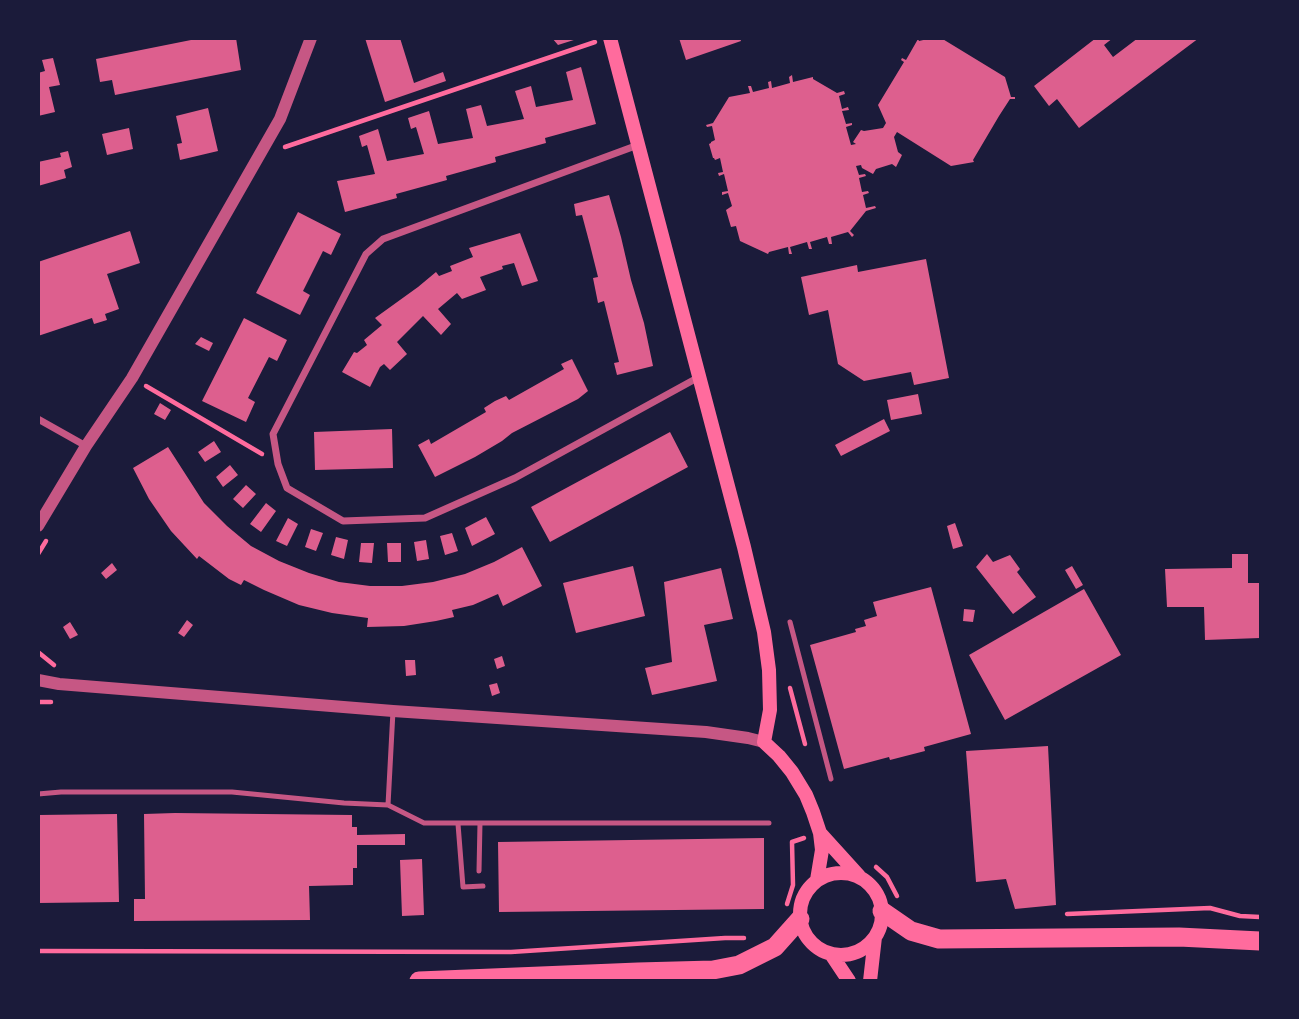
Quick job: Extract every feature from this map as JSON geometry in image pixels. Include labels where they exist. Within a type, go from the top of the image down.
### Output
[{"type":"highway","points":[[882,911],[911,931],[939,939],[1179,937],[1261,941]]},
{"type":"highway","points":[[419,981],[713,970],[739,965],[775,947],[792,916]]},
{"type":"main road","points":[[608,38],[744,547],[764,632],[770,710],[764,742],[792,772],[806,794],[820,833],[822,850],[817,880]]},
{"type":"main road","points":[[820,833],[872,888],[879,899],[881,924],[875,937],[870,981]]},
{"type":"main road","points":[[862,878],[839,873],[817,880],[792,916],[810,941],[831,954],[855,953],[875,937]]},
{"type":"main road","points":[[831,954],[849,981]]},
{"type":"street","points":[[38,526],[86,446],[132,378],[280,118],[311,38]]},
{"type":"street","points":[[638,145],[383,239],[366,254],[273,434],[278,464],[287,488],[343,521],[425,518],[515,478],[699,377]]},
{"type":"street","points":[[38,419],[86,446]]},
{"type":"street","points":[[38,680],[70,685],[393,711],[706,732],[764,742]]},
{"type":"lane","points":[[790,622],[831,779]]},
{"type":"lane","points":[[388,805],[393,711]]},
{"type":"lane","points":[[38,794],[232,792],[388,805],[424,823],[769,823]]},
{"type":"lane","points":[[479,872],[480,823]]},
{"type":"lane","points":[[458,824],[463,887],[483,886]]},
{"type":"path","points":[[284,147],[608,38]]},
{"type":"path","points":[[132,378],[278,464]]},
{"type":"path","points":[[792,916],[792,842],[820,833]]},
{"type":"path","points":[[1063,915],[1210,908],[1240,916],[1261,917]]},
{"type":"path","points":[[38,951],[511,952],[749,938]]},
{"type":"building","points":[[201,38],[236,38],[241,70],[115,95],[112,80],[100,82],[96,59]]},
{"type":"building","points":[[365,38],[400,38],[414,83],[443,72],[446,81],[385,102]]},
{"type":"building","points":[[552,38],[577,38],[577,39],[558,45]]},
{"type":"building","points":[[679,38],[740,38],[741,41],[686,60]]},
{"type":"building","points":[[941,38],[1005,77],[1011,97],[1015,97],[1010,99],[999,116],[974,162],[951,166],[897,132],[894,137],[898,152],[902,155],[896,167],[892,164],[876,169],[873,174],[861,165],[856,166],[859,175],[866,176],[859,178],[862,192],[869,193],[863,195],[866,208],[876,208],[866,211],[850,231],[854,235],[852,237],[848,232],[831,237],[832,244],[829,244],[827,237],[810,242],[812,249],[809,249],[807,242],[790,247],[792,254],[789,254],[788,247],[768,254],[740,241],[736,226],[731,227],[726,210],[732,206],[728,193],[722,195],[722,192],[728,191],[724,174],[719,176],[718,173],[723,172],[720,158],[713,158],[709,144],[715,140],[712,126],[706,125],[713,123],[729,97],[750,93],[748,86],[751,86],[753,92],[769,88],[768,82],[771,81],[772,88],[790,83],[789,77],[792,75],[793,82],[813,77],[837,93],[844,91],[845,94],[839,96],[842,109],[848,107],[849,110],[842,111],[846,124],[852,123],[846,127],[851,145],[856,144],[853,142],[861,130],[883,128],[886,123],[878,105],[904,62],[902,58],[906,60],[918,39]]},
{"type":"building","points":[[1096,38],[1113,38],[1104,45],[1113,57],[1138,38],[1199,38],[1079,128],[1057,99],[1049,106],[1034,86]]},
{"type":"building","points":[[53,58],[60,85],[49,87],[55,112],[38,116],[38,73],[45,71],[42,60]]},
{"type":"building","points":[[581,67],[596,124],[545,138],[546,143],[495,157],[496,162],[446,176],[447,180],[396,194],[397,198],[345,212],[337,181],[375,174],[367,145],[362,147],[359,136],[378,129],[387,161],[424,154],[416,127],[411,129],[408,118],[429,111],[438,144],[473,138],[466,109],[481,105],[487,126],[524,119],[515,91],[531,86],[536,107],[573,100],[566,72]]},
{"type":"building","points":[[208,108],[218,151],[180,160],[177,144],[182,143],[176,116]]},
{"type":"building","points":[[129,128],[133,149],[107,155],[102,134]]},
{"type":"building","points":[[68,151],[72,167],[64,170],[66,178],[38,186],[38,162],[61,157],[60,153]]},
{"type":"building","points":[[609,195],[653,366],[617,375],[614,363],[619,362],[604,301],[598,303],[593,278],[598,277],[590,245],[582,215],[576,216],[574,204]]},
{"type":"building","points":[[298,212],[341,234],[331,255],[323,251],[303,291],[310,295],[300,315],[256,293]]},
{"type":"building","points":[[130,231],[140,263],[107,274],[119,309],[105,314],[107,320],[94,324],[92,318],[38,336],[38,262]]},
{"type":"building","points":[[520,233],[538,281],[522,286],[514,263],[502,266],[503,269],[480,277],[486,290],[462,299],[457,293],[438,309],[451,324],[441,335],[423,316],[397,342],[407,354],[390,370],[384,364],[380,367],[370,387],[342,372],[354,352],[357,353],[367,345],[364,340],[382,325],[375,318],[436,272],[439,276],[452,271],[450,266],[473,257],[469,248]]},
{"type":"building","points":[[926,259],[949,378],[914,385],[911,372],[864,381],[838,364],[828,310],[809,315],[801,277],[857,265],[858,272]]},
{"type":"building","points":[[244,318],[287,340],[277,361],[269,357],[248,398],[255,402],[246,422],[202,401]]},
{"type":"building","points":[[201,337],[213,343],[209,351],[195,344]]},
{"type":"building","points":[[572,359],[588,391],[475,457],[435,477],[418,445],[429,439],[431,444],[486,412],[484,408],[495,401],[506,396],[509,400],[564,369],[561,364]]},
{"type":"building","points":[[918,394],[922,414],[891,420],[887,400]]},
{"type":"building","points":[[160,403],[171,410],[165,420],[154,414]]},
{"type":"building","points":[[884,419],[890,431],[841,456],[835,445]]},
{"type":"building","points":[[392,429],[393,468],[315,470],[314,432]]},
{"type":"building","points":[[670,432],[688,467],[550,542],[531,507]]},
{"type":"building","points":[[214,441],[221,452],[205,462],[198,452]]},
{"type":"building","points":[[168,447],[204,503],[227,526],[251,546],[309,573],[339,582],[402,586],[465,574],[522,547],[542,586],[503,606],[498,594],[473,605],[452,610],[454,617],[404,626],[367,627],[368,618],[299,605],[244,580],[241,585],[199,556],[197,559],[171,531],[149,499],[133,468]]},
{"type":"building","points":[[230,465],[238,475],[223,487],[216,477]]},
{"type":"building","points":[[246,485],[256,494],[243,508],[233,499]]},
{"type":"building","points":[[266,503],[276,511],[261,532],[250,524]]},
{"type":"building","points":[[486,517],[495,534],[472,546],[465,528]]},
{"type":"building","points":[[288,518],[298,524],[287,546],[276,541]]},
{"type":"building","points":[[955,523],[963,546],[953,549],[947,526]]},
{"type":"building","points":[[311,529],[323,533],[316,551],[305,547]]},
{"type":"building","points":[[452,533],[458,551],[445,555],[440,536]]},
{"type":"building","points":[[336,537],[348,540],[344,559],[331,555]]},
{"type":"building","points":[[426,540],[429,559],[417,561],[414,542]]},
{"type":"building","points":[[361,543],[374,543],[372,563],[359,562]]},
{"type":"building","points":[[387,543],[401,543],[401,562],[388,562]]},
{"type":"building","points":[[987,554],[993,562],[1010,555],[1020,569],[1017,572],[1036,597],[1013,614],[976,567]]},
{"type":"building","points":[[1232,554],[1248,554],[1248,583],[1260,583],[1260,638],[1205,640],[1204,607],[1167,607],[1165,569],[1232,568]]},
{"type":"building","points":[[112,563],[117,570],[106,579],[101,573]]},
{"type":"building","points":[[633,566],[645,616],[576,633],[563,583]]},
{"type":"building","points":[[1072,566],[1083,585],[1076,589],[1065,570]]},
{"type":"building","points":[[721,568],[733,619],[704,625],[717,681],[652,695],[645,668],[672,662],[664,582]]},
{"type":"building","points":[[931,587],[971,734],[924,747],[925,751],[844,769],[810,645],[856,632],[855,629],[866,626],[864,620],[877,616],[873,602]]},
{"type":"building","points":[[1084,589],[1121,655],[1005,720],[969,655]]},
{"type":"building","points":[[964,609],[975,610],[973,622],[963,621]]},
{"type":"building","points":[[187,620],[193,625],[184,637],[178,633]]},
{"type":"building","points":[[70,622],[78,635],[70,639],[63,627]]},
{"type":"building","points":[[502,656],[505,666],[497,669],[494,659]]},
{"type":"building","points":[[405,660],[415,660],[416,675],[406,676]]},
{"type":"building","points":[[497,683],[500,693],[492,696],[489,685]]},
{"type":"building","points":[[1048,746],[1056,905],[1015,909],[1006,879],[976,882],[966,751]]},
{"type":"building","points":[[117,814],[119,902],[38,903],[38,815]]},
{"type":"building","points":[[144,814],[352,815],[352,827],[357,827],[357,835],[405,834],[405,845],[357,845],[357,868],[353,868],[353,885],[309,886],[310,920],[134,921],[134,899],[145,899]]},
{"type":"building","points":[[764,838],[764,909],[499,912],[498,842]]},
{"type":"building","points":[[422,859],[424,915],[402,916],[400,860]]}]
